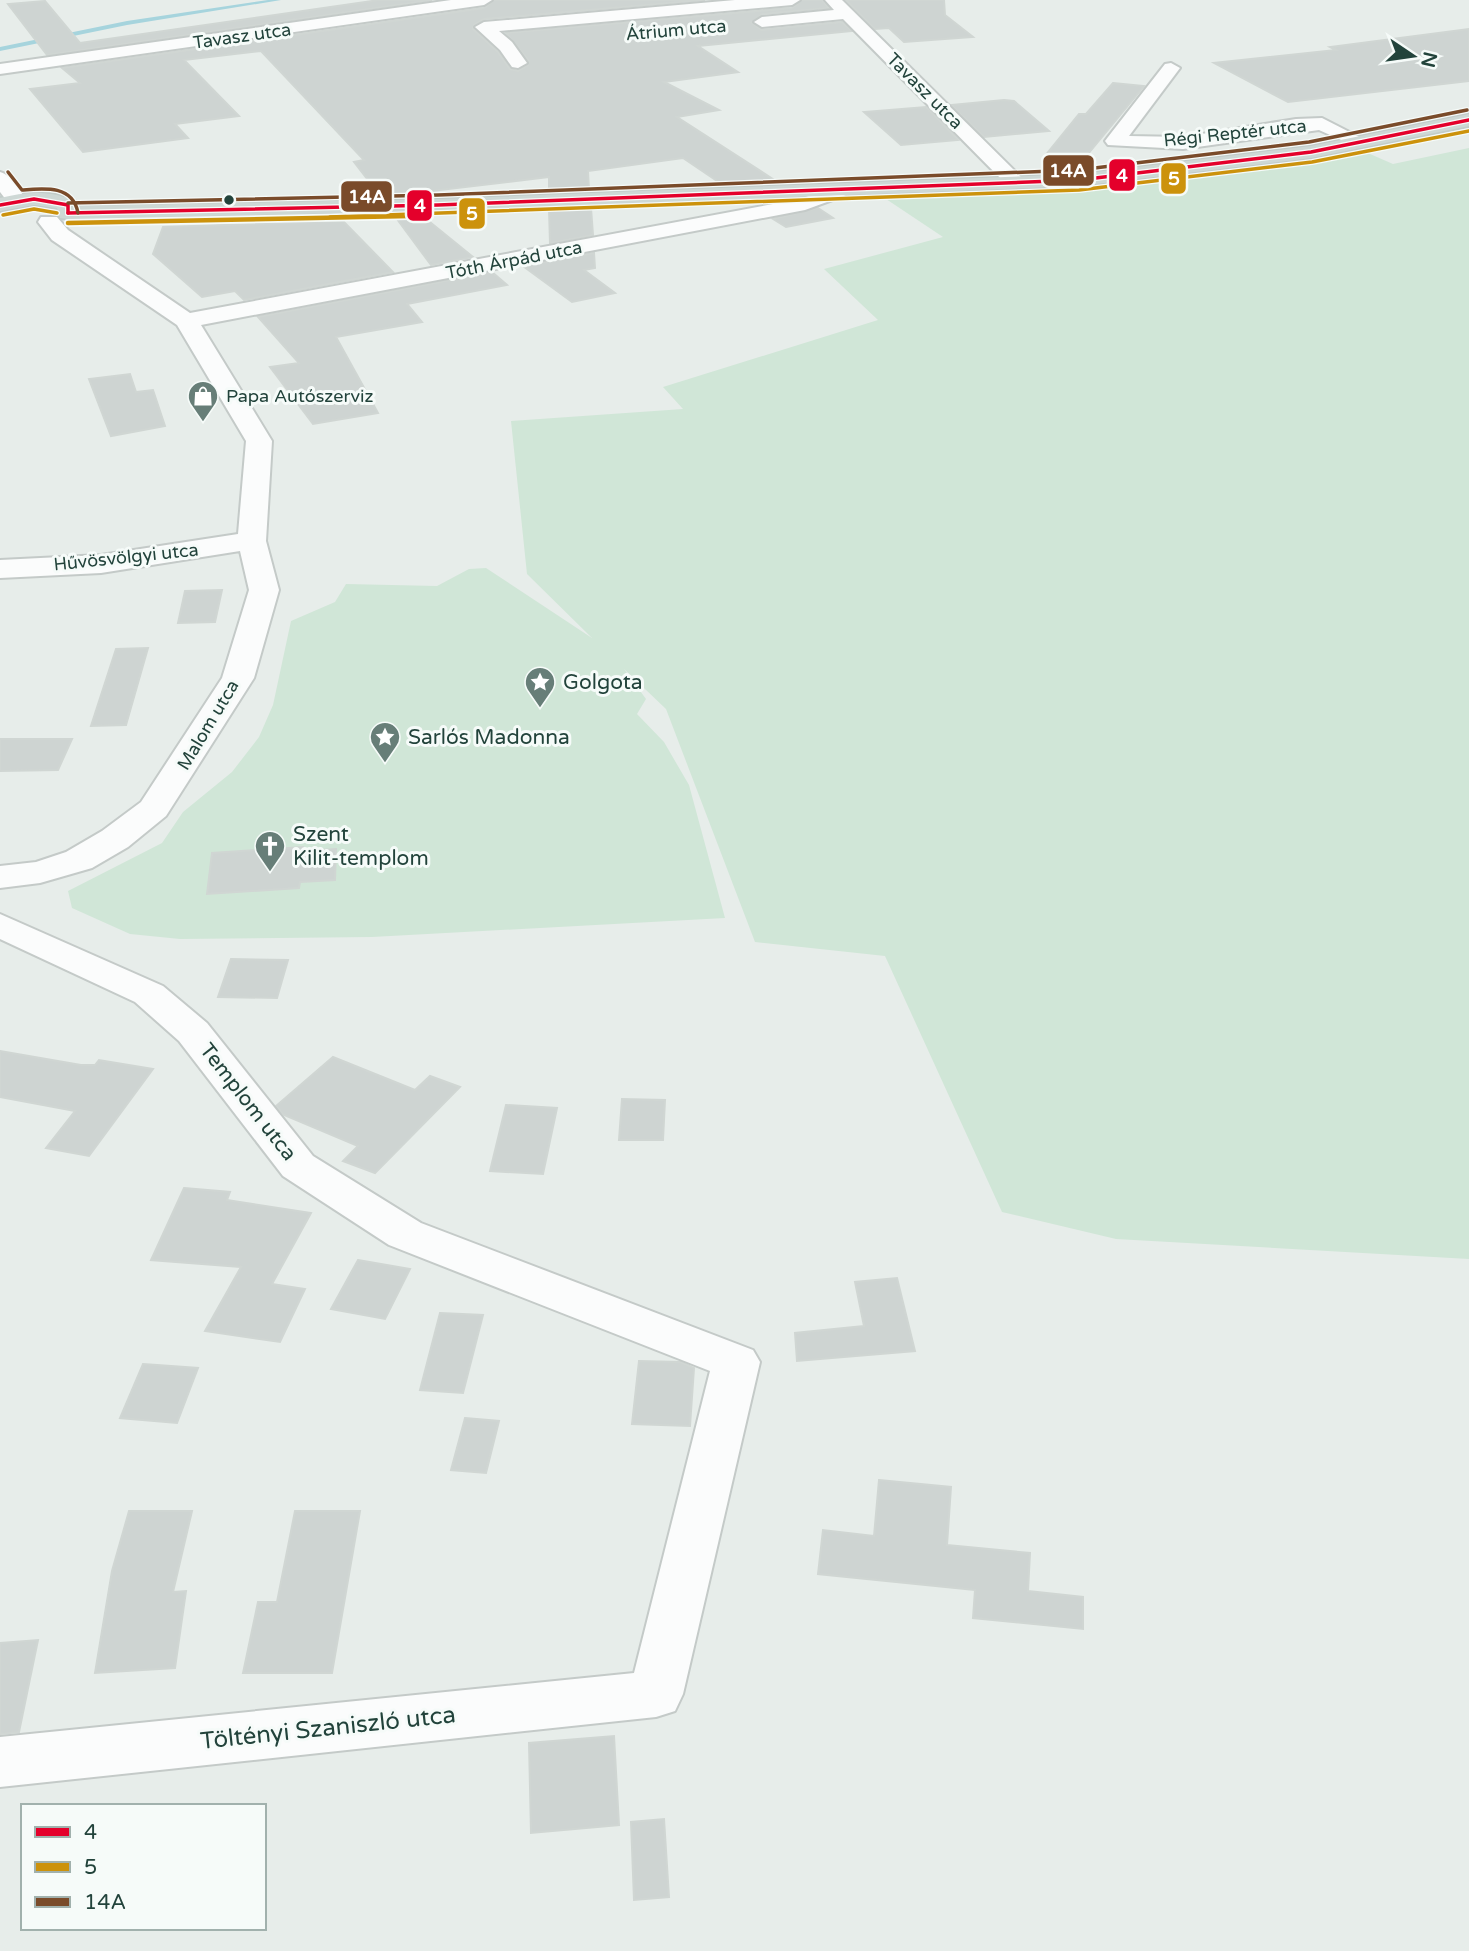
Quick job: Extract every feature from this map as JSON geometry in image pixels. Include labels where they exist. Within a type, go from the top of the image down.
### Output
[{"type":"main road","points":[[0,224],[25,226],[48,222],[68,213],[839,191],[1092,179],[1230,164],[1469,120]]},
{"type":"main road","points":[[8,203],[62,202],[68,205],[68,213]]},
{"type":"street","name":"Tavasz utca","points":[[0,69],[261,34],[484,0]]},
{"type":"street","points":[[518,63],[513,45],[484,27],[792,0]]},
{"type":"street","name":"Tavasz utca","points":[[833,0],[1015,183]]},
{"type":"street","name":"Átrium utca","points":[[741,24],[846,14]]},
{"type":"street","name":"Régi Reptér utca","points":[[1171,68],[1115,141],[1183,143],[1296,124],[1322,124],[1360,142]]},
{"type":"street","points":[[0,178],[8,203]]},
{"type":"street","name":"Tóth Árpád utca","points":[[186,321],[805,204],[839,191]]},
{"type":"street","name":"Malom utca","points":[[0,877],[40,872],[79,860],[115,839],[154,809],[238,678],[264,590],[253,541],[259,441],[186,321],[60,235],[48,222]]},
{"type":"street","name":"Hűvösvölgyi utca","points":[[0,569],[101,564],[253,541]]},
{"type":"street","name":"Templom utca","points":[[0,925],[149,994],[193,1032],[298,1166],[405,1234],[736,1362],[656,1694]]},
{"type":"street","name":"Töltényi Szaniszló utca","points":[[0,1762],[656,1694]]},
{"type":"green space","points":[[1331,137],[1393,164],[1469,148],[1469,1259],[1116,1239],[1002,1212],[885,956],[755,942],[666,709],[624,669],[646,699],[637,714],[664,742],[689,785],[725,918],[372,937],[180,939],[130,934],[72,908],[68,891],[162,843],[183,812],[232,772],[259,737],[273,705],[291,621],[335,602],[346,584],[437,586],[469,569],[486,568],[592,638],[527,574],[511,421],[683,409],[663,387],[878,320],[824,269],[943,237],[856,179],[1151,167]]},
{"type":"building","points":[[379,0],[432,0],[47,55],[8,4],[45,1],[80,43]]},
{"type":"building","points":[[494,0],[705,0],[484,19],[474,25],[473,29],[498,52],[510,69],[518,71],[528,65],[529,61],[506,33],[792,8],[802,0],[822,0],[829,8],[762,14],[752,23],[762,30],[842,22],[852,31],[698,46],[738,72],[664,82],[719,110],[677,117],[779,183],[723,185],[683,158],[588,171],[589,190],[549,192],[549,177],[381,197],[354,162],[364,160],[261,51],[184,60],[239,116],[175,124],[188,138],[83,152],[30,89],[80,83],[62,68],[484,8]]},
{"type":"building","points":[[846,0],[944,0],[945,15],[973,37],[904,42],[889,28],[875,29]]},
{"type":"building","points":[[1469,29],[1469,81],[1288,102],[1214,63],[1336,50],[1330,47]]},
{"type":"building","points":[[1113,83],[1144,86],[1083,160],[1045,156],[1079,114],[1086,114]]},
{"type":"building","points":[[1014,101],[1049,131],[984,137],[951,105]]},
{"type":"building","points":[[926,107],[958,140],[901,145],[864,112]]},
{"type":"building","points":[[591,208],[593,235],[550,243],[549,209]]},
{"type":"building","points":[[818,208],[833,218],[786,227],[773,219]]},
{"type":"building","points":[[420,214],[473,257],[431,265],[394,215]]},
{"type":"building","points":[[343,221],[393,272],[244,300],[235,291],[202,297],[153,254],[163,227]]},
{"type":"building","points":[[594,253],[595,268],[584,270],[615,293],[572,302],[523,266]]},
{"type":"building","points":[[492,272],[507,285],[407,304],[422,322],[336,337],[378,413],[313,424],[270,367],[299,363],[258,317]]},
{"type":"building","points":[[130,374],[136,392],[153,390],[165,426],[111,436],[89,379]]},
{"type":"building","points":[[222,590],[215,622],[178,623],[185,591]]},
{"type":"building","points":[[148,648],[126,725],[91,726],[116,649]]},
{"type":"building","points":[[0,739],[72,739],[58,770],[0,771]]},
{"type":"building","name":"Szent Kilit-templom","points":[[303,847],[303,851],[336,849],[335,880],[300,882],[299,888],[207,894],[212,853]]},
{"type":"building","points":[[231,959],[288,960],[277,998],[218,997]]},
{"type":"building","points":[[0,1051],[81,1065],[95,1065],[99,1060],[153,1069],[89,1156],[46,1148],[75,1111],[0,1097]]},
{"type":"building","points":[[333,1057],[415,1090],[430,1076],[460,1087],[375,1173],[343,1161],[358,1146],[284,1115],[276,1106]]},
{"type":"building","points":[[622,1099],[665,1100],[663,1140],[619,1140]]},
{"type":"building","points":[[506,1105],[557,1108],[543,1174],[490,1171]]},
{"type":"building","points":[[184,1188],[230,1192],[227,1200],[311,1213],[272,1284],[305,1289],[280,1342],[205,1331],[241,1267],[151,1260]]},
{"type":"building","points":[[358,1260],[410,1269],[385,1319],[331,1309]]},
{"type":"building","points":[[897,1278],[915,1351],[797,1361],[795,1333],[864,1326],[855,1282]]},
{"type":"building","points":[[440,1313],[483,1315],[463,1393],[420,1390]]},
{"type":"building","points":[[639,1361],[681,1362],[694,1368],[690,1426],[632,1424]]},
{"type":"building","points":[[143,1364],[198,1368],[177,1423],[120,1418]]},
{"type":"building","points":[[465,1418],[499,1421],[486,1473],[451,1470]]},
{"type":"building","points":[[879,1480],[951,1487],[947,1545],[1030,1553],[1028,1591],[1083,1597],[1083,1629],[973,1618],[975,1590],[818,1574],[823,1530],[874,1536]]},
{"type":"building","points":[[129,1511],[192,1511],[173,1592],[186,1591],[175,1668],[95,1673],[112,1571]]},
{"type":"building","points":[[295,1511],[360,1511],[332,1673],[243,1673],[258,1602],[277,1602]]},
{"type":"building","points":[[38,1640],[19,1732],[0,1734],[0,1643]]},
{"type":"building","points":[[614,1736],[619,1825],[531,1833],[529,1743]]},
{"type":"building","points":[[664,1819],[669,1897],[634,1900],[631,1822]]},
{"type":"waterway","points":[[0,49],[127,23],[278,0]]},
{"type":"transit line","name":"14A","points":[[68,203],[438,195],[1078,170],[1309,142],[1467,110]]},
{"type":"transit line","name":"4","points":[[68,213],[438,205],[1079,180],[1311,152],[1469,120]]},
{"type":"transit line","name":"5","points":[[68,223],[438,215],[1079,190],[1312,162],[1469,131]]},
{"type":"transit line","name":"14A","points":[[8,172],[22,190],[49,189],[66,193],[72,197],[78,213]]},
{"type":"transit line","name":"4","points":[[0,205],[34,199],[68,205],[68,213]]},
{"type":"transit line","name":"5","points":[[3,215],[34,209],[57,213]]},
{"type":"place","name":"Papa Autószerviz","points":[[203,423]]},
{"type":"place","name":"Golgota","points":[[540,709]]},
{"type":"place","name":"Sarlós Madonna","points":[[385,764]]},
{"type":"place","name":"Szent Kilit-templom","points":[[270,873]]}]
